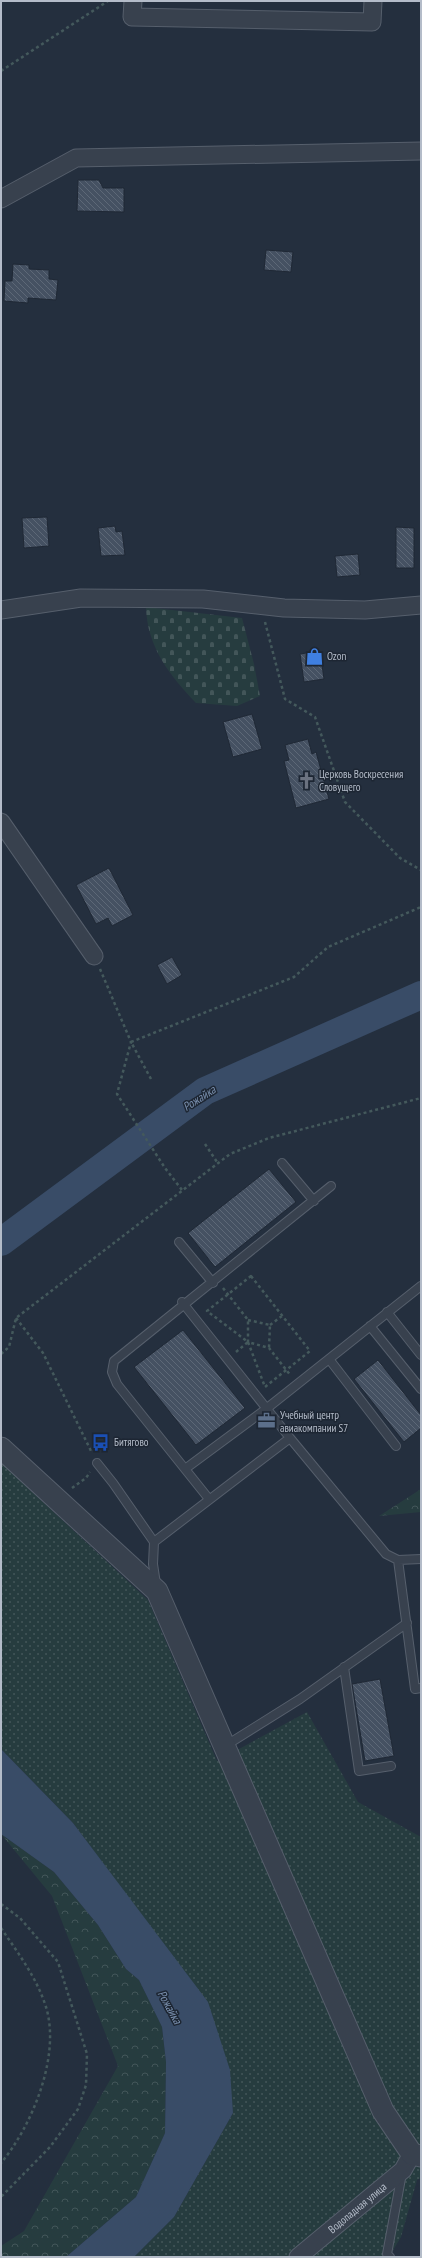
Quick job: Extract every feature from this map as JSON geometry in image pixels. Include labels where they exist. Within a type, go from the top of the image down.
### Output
[{"type":"street","points":[[133,1],[132,17],[372,22],[373,1]]},
{"type":"street","points":[[1,199],[76,158],[421,151]]},
{"type":"street","points":[[1,610],[81,598],[203,599],[260,605],[365,610],[421,605]]},
{"type":"street","points":[[1,822],[94,956]]},
{"type":"street","points":[[1,1448],[157,1591],[383,2111],[412,2160]]},
{"type":"street","name":"Водопадная улица","points":[[298,2257],[412,2160]]},
{"type":"lane","points":[[282,1163],[314,1201]]},
{"type":"lane","points":[[209,1499],[117,1384],[112,1372],[114,1361],[331,1186]]},
{"type":"lane","points":[[179,1242],[215,1281]]},
{"type":"lane","points":[[186,1469],[266,1409],[421,1286]]},
{"type":"lane","points":[[183,1304],[266,1409],[386,1554],[398,1560],[421,1560]]},
{"type":"lane","points":[[387,1312],[421,1356]]},
{"type":"lane","points":[[370,1326],[421,1389]]},
{"type":"lane","points":[[329,1359],[396,1446]]},
{"type":"lane","points":[[154,1542],[290,1438]]},
{"type":"lane","points":[[97,1463],[113,1483],[154,1542],[153,1564],[157,1591]]},
{"type":"lane","points":[[398,1560],[415,1689],[421,1688]]},
{"type":"lane","points":[[225,1746],[300,1699],[407,1623]]},
{"type":"lane","points":[[344,1668],[359,1771],[391,1766]]},
{"type":"lane","points":[[390,2257],[387,2254],[412,2160]]},
{"type":"path","points":[[1,71],[108,1]]},
{"type":"path","points":[[260,605],[285,699],[316,717],[346,802],[400,858],[421,870]]},
{"type":"path","points":[[131,1042],[294,977],[328,947],[421,907]]},
{"type":"path","points":[[94,956],[131,1042],[151,1079]]},
{"type":"path","points":[[131,1042],[117,1094],[165,1168],[182,1190]]},
{"type":"path","points":[[1,1354],[10,1347],[16,1318],[217,1162],[230,1154],[269,1138],[421,1098]]},
{"type":"path","points":[[205,1144],[217,1162]]},
{"type":"path","points":[[215,1281],[228,1294],[248,1320],[248,1342],[265,1387],[287,1370],[310,1351],[251,1276],[228,1294],[206,1311],[248,1342],[269,1348],[287,1370],[297,1384]]},
{"type":"path","points":[[248,1320],[270,1325],[282,1316]]},
{"type":"path","points":[[16,1318],[43,1353],[97,1463],[86,1478],[76,1488],[51,1494]]},
{"type":"path","points":[[269,1348],[270,1325]]},
{"type":"path","points":[[1,1904],[20,1918],[58,1962],[87,2054],[86,2084],[78,2109],[50,2147],[1,2197]]},
{"type":"path","points":[[1,1928],[33,1975],[47,2008],[51,2050],[40,2096],[9,2154],[1,2163]]},
{"type":"green space","points":[[146,607],[242,618],[254,664],[260,696],[237,706],[196,703],[177,682],[155,648],[147,622]]},
{"type":"green space","points":[[1,1463],[148,1600],[217,1761],[307,1712],[358,1802],[421,1837],[421,2178],[417,2180],[401,2237],[389,2257],[134,2257],[174,2217],[233,2113],[127,1896],[73,1823],[1,1749]]},
{"type":"green space","points":[[421,1489],[421,1512],[379,1516]]},
{"type":"green space","points":[[1,1834],[54,1872],[98,1925],[126,1969],[139,1980],[162,2027],[166,2062],[165,2133],[136,2197],[66,2257],[1,2257],[1,2246],[24,2231],[118,2066],[52,1896]]},
{"type":"water","points":[[1,1749],[73,1823],[208,2002],[230,2070],[233,2113],[174,2217],[134,2257],[66,2257],[136,2197],[165,2133],[166,2062],[162,2027],[139,1980],[126,1969],[98,1925],[54,1872],[1,1834]]},
{"type":"building","points":[[78,180],[99,180],[103,188],[124,188],[124,212],[77,211]]},
{"type":"building","points":[[266,250],[293,252],[291,272],[264,270]]},
{"type":"building","points":[[13,264],[29,265],[29,269],[49,270],[49,279],[58,280],[56,300],[28,298],[28,303],[4,301],[5,281],[12,281]]},
{"type":"building","points":[[47,517],[49,546],[24,548],[22,518]]},
{"type":"building","points":[[115,526],[116,532],[122,531],[125,555],[101,556],[98,528]]},
{"type":"building","points":[[396,527],[414,528],[414,568],[396,568]]},
{"type":"building","points":[[358,554],[360,575],[337,577],[335,556]]},
{"type":"building","points":[[320,651],[324,679],[304,682],[300,654]]},
{"type":"building","points":[[252,714],[262,749],[233,757],[223,722]]},
{"type":"building","name":"Церковь Воскресения Словущего","points":[[308,739],[312,754],[316,752],[329,799],[296,808],[284,761],[289,760],[285,745]]},
{"type":"building","points":[[109,868],[133,915],[112,926],[108,918],[96,924],[76,885]]},
{"type":"building","points":[[172,957],[182,975],[167,984],[157,965]]},
{"type":"building","points":[[269,1169],[296,1202],[215,1267],[188,1233]]},
{"type":"building","points":[[183,1330],[245,1408],[196,1445],[134,1367]]},
{"type":"building","points":[[378,1360],[421,1415],[421,1428],[404,1442],[354,1379]]},
{"type":"building","points":[[380,1679],[394,1756],[365,1761],[352,1684]]},
{"type":"waterway","name":"Рожайка","points":[[1,1242],[205,1091],[421,995]]},
{"type":"place","name":"Ozon","points":[[314,656]]},
{"type":"place","name":"Церковь Воскресения Словущего","points":[[306,780]]},
{"type":"place","name":"Учебный центр авиакомпании S7","points":[[267,1421]]},
{"type":"place","name":"Битягово","points":[[101,1442]]}]
